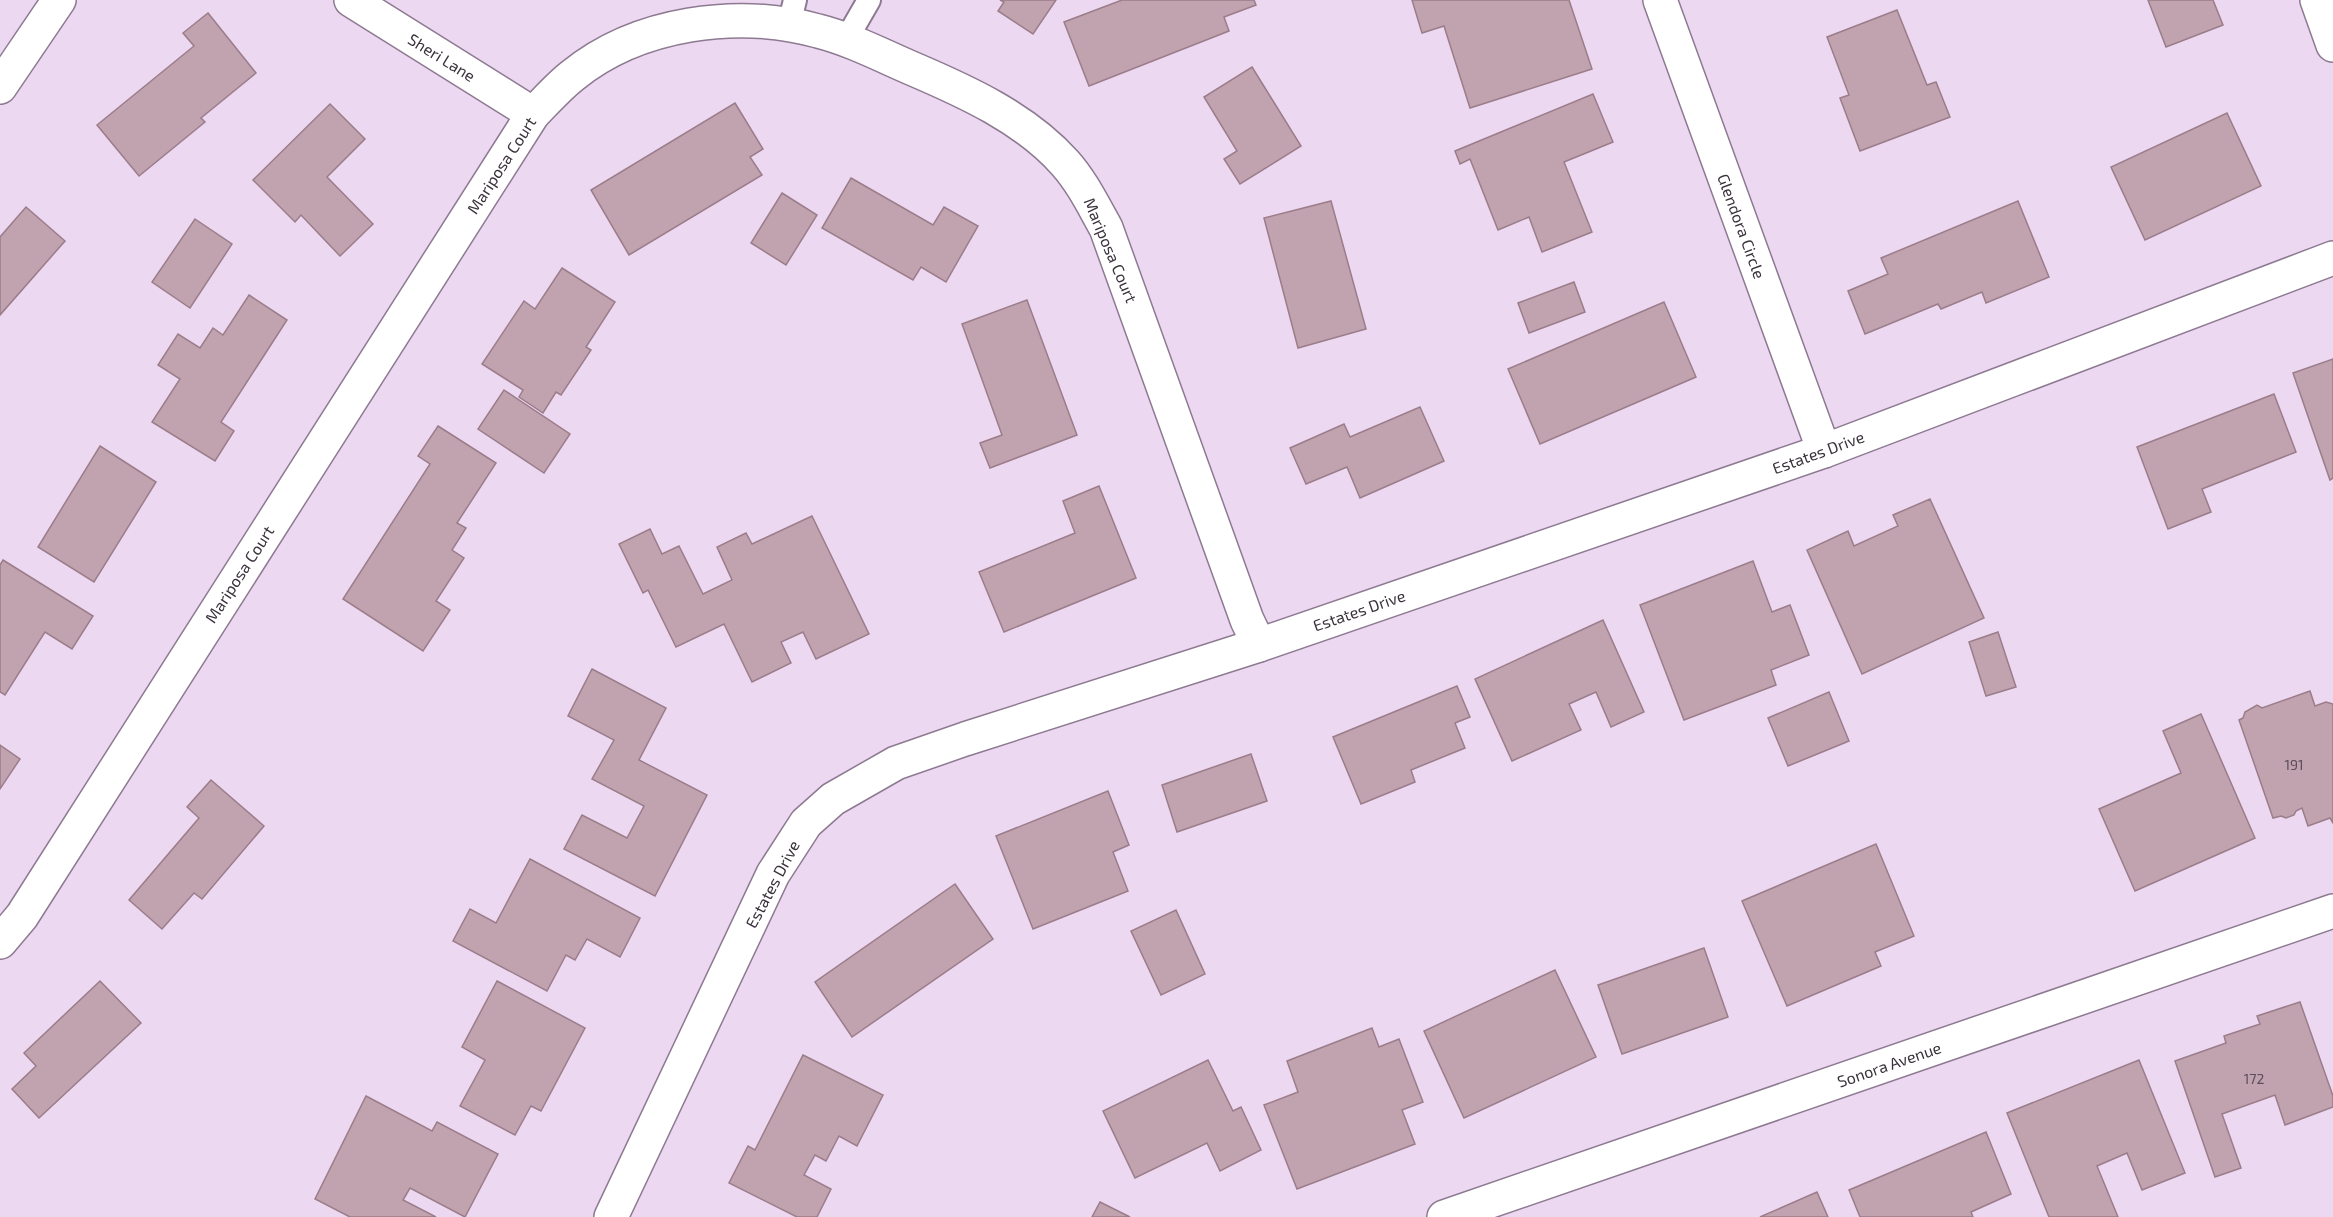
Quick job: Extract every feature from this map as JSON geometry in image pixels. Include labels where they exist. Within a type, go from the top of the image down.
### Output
[{"type":"street","points":[[0,87],[59,0]]},
{"type":"street","name":"Sheri Lane","points":[[351,0],[532,114]]},
{"type":"street","name":"Glendora Circle","points":[[1660,0],[1824,451]]},
{"type":"street","points":[[2317,0],[2333,45]]},
{"type":"street","name":"Mariposa Court","points":[[0,942],[22,916],[532,114],[572,76],[603,55],[632,42],[703,22],[792,12],[819,31],[931,76],[985,102],[1041,138],[1065,163],[1085,190],[1106,228],[1259,645]]},
{"type":"street","name":"Estates Drive","points":[[610,1217],[773,874],[806,823],[833,799],[906,760],[1259,645],[1824,451],[2333,258]]},
{"type":"street","name":"Sonora Avenue","points":[[1444,1217],[2333,911]]},
{"type":"lane","points":[[846,40],[869,0]]},
{"type":"building","points":[[1000,0],[1056,0],[1033,34],[998,11],[1004,2]]},
{"type":"building","points":[[1122,0],[1254,0],[1256,5],[1224,17],[1229,31],[1089,86],[1064,22]]},
{"type":"building","points":[[1412,0],[1569,0],[1592,69],[1470,108],[1444,26],[1422,33]]},
{"type":"building","points":[[2148,0],[2213,0],[2223,25],[2166,47]]},
{"type":"building","points":[[1897,10],[1927,85],[1936,82],[1950,117],[1860,151],[1840,98],[1849,95],[1827,37]]},
{"type":"building","points":[[208,13],[256,73],[201,118],[205,122],[139,176],[97,125],[194,46],[183,33]]},
{"type":"building","points":[[1252,67],[1301,146],[1240,184],[1224,159],[1237,151],[1204,97]]},
{"type":"building","points":[[1593,94],[1613,142],[1564,162],[1592,232],[1542,252],[1529,217],[1498,230],[1470,159],[1460,164],[1455,151]]},
{"type":"building","points":[[735,103],[763,149],[750,157],[762,175],[629,255],[591,190]]},
{"type":"building","points":[[330,104],[365,139],[327,177],[373,224],[340,256],[301,215],[295,222],[253,180]]},
{"type":"building","points":[[2227,113],[2261,186],[2145,240],[2111,167]]},
{"type":"building","points":[[851,178],[933,225],[944,207],[978,226],[946,282],[921,267],[913,280],[822,228]]},
{"type":"building","points":[[782,193],[817,215],[786,265],[751,243]]},
{"type":"building","points":[[1331,201],[1366,329],[1298,348],[1264,218]]},
{"type":"building","points":[[2018,201],[2049,277],[1986,303],[1982,292],[1941,309],[1938,304],[1865,334],[1848,291],[1888,274],[1881,258]]},
{"type":"building","points":[[26,207],[65,241],[0,315],[0,237]]},
{"type":"building","points":[[195,219],[232,244],[190,308],[152,282]]},
{"type":"building","points":[[562,268],[615,302],[586,347],[591,350],[561,395],[556,392],[543,413],[519,397],[523,390],[482,364],[524,301],[535,309]]},
{"type":"building","points":[[1574,282],[1585,312],[1529,333],[1518,303]]},
{"type":"building","points":[[249,295],[287,320],[221,422],[234,431],[215,461],[152,422],[180,379],[158,365],[178,334],[200,348],[213,328],[223,335]]},
{"type":"building","points":[[1027,300],[1077,435],[990,468],[980,443],[1002,435],[962,324]]},
{"type":"building","points":[[1664,302],[1696,377],[1540,444],[1508,369]]},
{"type":"building","points":[[2333,359],[2333,478],[2330,480],[2293,373]]},
{"type":"building","points":[[504,390],[570,434],[544,473],[478,429]]},
{"type":"building","points":[[2274,394],[2296,452],[2202,489],[2211,512],[2168,529],[2137,447]]},
{"type":"building","points":[[1420,407],[1444,461],[1360,498],[1347,467],[1306,484],[1290,448],[1344,424],[1350,437]]},
{"type":"building","points":[[438,426],[496,463],[457,523],[466,528],[452,550],[464,558],[436,601],[450,610],[423,651],[343,599],[430,464],[418,456]]},
{"type":"building","points":[[100,446],[156,482],[94,582],[38,547]]},
{"type":"building","points":[[1099,486],[1136,578],[1004,632],[979,572],[1075,533],[1063,501]]},
{"type":"building","points":[[1930,499],[1984,618],[1862,674],[1807,550],[1848,531],[1854,546],[1898,526],[1893,515]]},
{"type":"building","points":[[812,516],[869,634],[816,659],[803,632],[781,642],[791,663],[752,682],[724,624],[676,647],[648,590],[643,593],[619,544],[650,529],[662,554],[679,546],[703,594],[732,580],[717,547],[746,533],[752,544]]},
{"type":"building","points":[[3,560],[93,616],[72,649],[45,632],[5,695],[0,692],[0,565]]},
{"type":"building","points":[[1753,561],[1772,612],[1790,605],[1809,655],[1771,670],[1776,685],[1684,720],[1640,605]]},
{"type":"building","points":[[1603,620],[1644,712],[1611,727],[1596,692],[1569,704],[1581,730],[1512,761],[1475,679]]},
{"type":"building","points":[[1998,632],[2016,687],[1986,696],[1969,642]]},
{"type":"building","points":[[592,669],[666,708],[639,760],[707,795],[655,896],[564,849],[582,815],[627,838],[644,806],[592,779],[614,740],[568,716]]},
{"type":"building","points":[[1457,686],[1470,717],[1455,723],[1465,748],[1411,770],[1415,782],[1361,804],[1333,737]]},
{"type":"building","points":[[2310,691],[2315,706],[2326,702],[2333,704],[2333,823],[2330,818],[2308,826],[2302,808],[2286,818],[2281,816],[2273,818],[2239,720],[2243,718],[2245,712],[2257,705],[2262,708]]},
{"type":"building","points":[[1829,692],[1849,741],[1788,766],[1768,718]]},
{"type":"building","points":[[2201,714],[2255,838],[2135,891],[2099,809],[2181,773],[2163,731]]},
{"type":"building","points":[[0,745],[20,759],[0,789]]},
{"type":"building","points":[[1251,754],[1267,801],[1177,832],[1162,785]]},
{"type":"building","points":[[211,780],[264,826],[202,899],[194,893],[162,929],[129,900],[199,818],[187,807]]},
{"type":"building","points":[[1108,791],[1129,845],[1113,852],[1128,891],[1033,929],[996,836]]},
{"type":"building","points":[[1876,844],[1914,936],[1875,952],[1881,966],[1787,1006],[1742,901]]},
{"type":"building","points":[[530,859],[640,918],[620,957],[587,939],[575,960],[566,955],[547,991],[453,941],[470,909],[496,923]]},
{"type":"building","points":[[955,884],[993,939],[852,1037],[815,982]]},
{"type":"building","points":[[1176,910],[1205,974],[1161,995],[1131,931]]},
{"type":"building","points":[[1704,948],[1728,1017],[1622,1054],[1598,985]]},
{"type":"building","points":[[1555,970],[1596,1057],[1464,1118],[1424,1031]]},
{"type":"building","points":[[100,981],[141,1023],[39,1118],[12,1089],[36,1066],[24,1053]]},
{"type":"building","points":[[497,981],[585,1028],[541,1111],[531,1106],[515,1135],[460,1106],[485,1060],[462,1047]]},
{"type":"building","points":[[2300,1002],[2333,1096],[2333,1107],[2285,1125],[2275,1095],[2222,1114],[2241,1168],[2215,1177],[2175,1061],[2226,1043],[2224,1036],[2260,1024],[2257,1016]]},
{"type":"building","points":[[1372,1028],[1379,1047],[1399,1039],[1423,1102],[1402,1110],[1415,1144],[1297,1189],[1264,1105],[1298,1092],[1287,1061]]},
{"type":"building","points":[[803,1055],[883,1095],[857,1146],[839,1136],[826,1161],[815,1155],[804,1175],[831,1189],[817,1217],[797,1217],[729,1183],[748,1146],[755,1150]]},
{"type":"building","points":[[1208,1060],[1233,1111],[1241,1107],[1261,1150],[1220,1171],[1207,1143],[1135,1178],[1103,1111]]},
{"type":"building","points":[[2139,1060],[2185,1173],[2142,1190],[2127,1153],[2097,1166],[2118,1217],[2049,1217],[2007,1113]]},
{"type":"building","points":[[366,1096],[432,1131],[437,1122],[498,1154],[465,1217],[410,1188],[403,1200],[436,1217],[350,1217],[315,1199]]},
{"type":"building","points":[[1986,1132],[2011,1194],[1971,1212],[1973,1217],[1860,1217],[1849,1190]]},
{"type":"building","points":[[1817,1192],[1828,1217],[1760,1217]]},
{"type":"building","points":[[1100,1202],[1130,1217],[1092,1217]]}]
